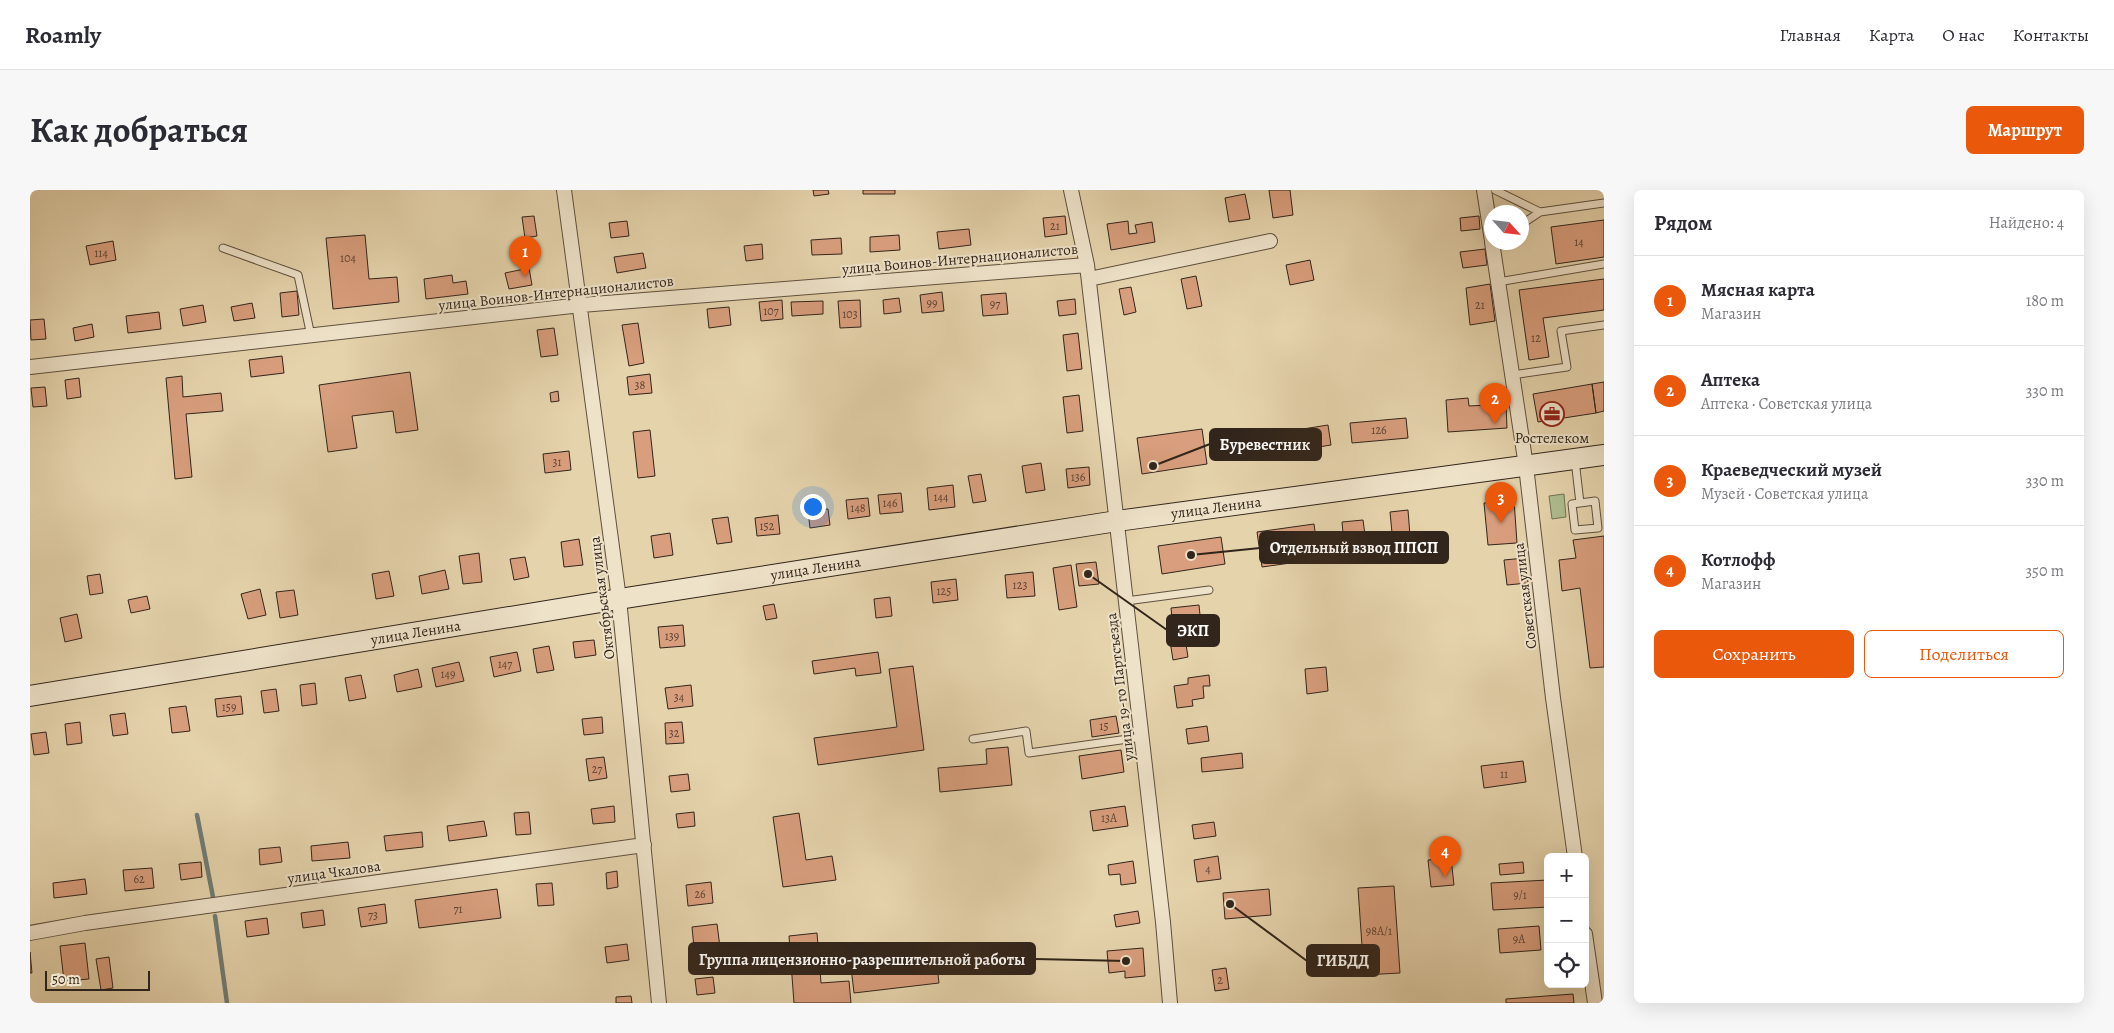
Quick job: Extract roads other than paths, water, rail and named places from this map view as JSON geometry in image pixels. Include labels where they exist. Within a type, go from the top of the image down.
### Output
[{"type":"main road","name":"улица Ленина","points":[[30,696],[619,598],[1117,521],[1604,456]]},
{"type":"street","name":"Октябрьская улица","points":[[564,190],[619,598],[659,1003]]},
{"type":"street","name":"улица 19-го Партсъезда","points":[[1072,190],[1088,272],[1142,737],[1170,1003]]},
{"type":"street","name":"Советская улица","points":[[1484,190],[1486,205]]},
{"type":"street","name":"улица Воинов-Интернационалистов","points":[[30,368],[581,305],[1088,272],[1270,241]]},
{"type":"street","name":"Советская улица","points":[[1493,250],[1526,466],[1573,853]]},
{"type":"street","name":"улица Чкалова","points":[[30,933],[84,923],[644,845]]},
{"type":"street","points":[[1586,943],[1595,1003]]},
{"type":"lane","points":[[1495,190],[1540,212]]},
{"type":"lane","points":[[1529,219],[1540,212],[1604,203]]},
{"type":"lane","points":[[223,248],[298,275],[311,336]]},
{"type":"lane","points":[[1498,282],[1604,264]]},
{"type":"lane","points":[[1512,375],[1567,367],[1561,331],[1604,325]]},
{"type":"lane","points":[[1575,459],[1580,503]]},
{"type":"lane","points":[[1595,501],[1598,528],[1575,530],[1572,504],[1580,503],[1595,501]]},
{"type":"lane","points":[[1126,601],[1209,590]]},
{"type":"lane","points":[[973,739],[1026,731],[1029,753],[1142,737]]},
{"type":"waterway","points":[[197,815],[213,897]]},
{"type":"waterway","points":[[215,916],[227,1003]]},
{"type":"place","name":"Мясная карта","points":[[525,277]]},
{"type":"place","name":"Ростелеком","points":[[1552,414]]},
{"type":"place","name":"Аптека","points":[[1495,424]]},
{"type":"place","name":"Буревестник","points":[[1153,466]]},
{"type":"place","name":"Краеведческий музей","points":[[1501,523]]},
{"type":"place","name":"Отдельный взвод ППСП","points":[[1191,555]]},
{"type":"place","name":"ЭКП","points":[[1088,574]]},
{"type":"place","name":"Котлофф","points":[[1445,877]]},
{"type":"place","name":"ГИБДД","points":[[1230,904]]},
{"type":"place","name":"Группа лицензионно-разрешительной работы","points":[[1126,961]]}]
